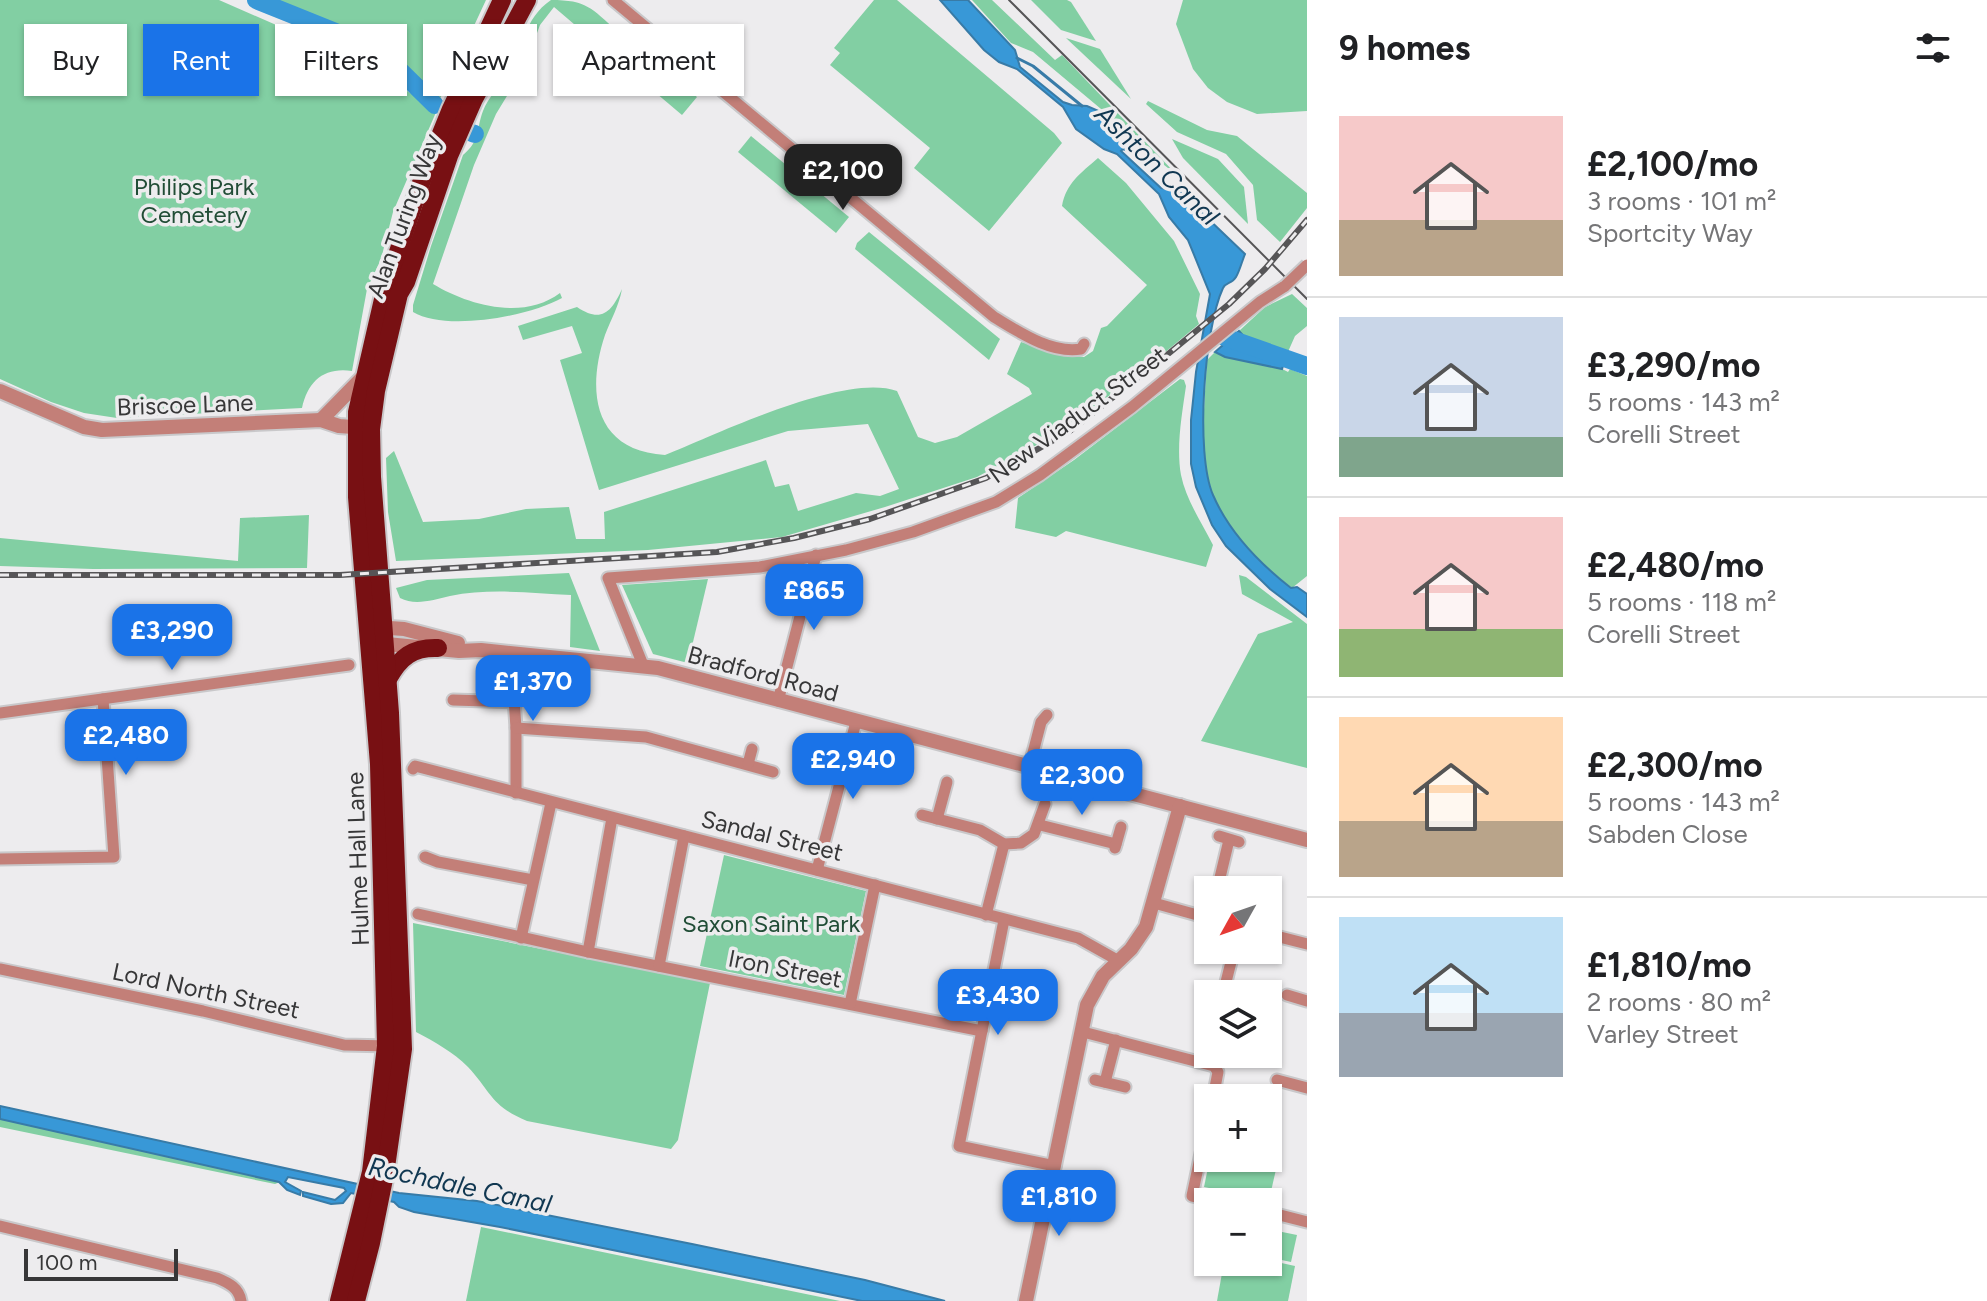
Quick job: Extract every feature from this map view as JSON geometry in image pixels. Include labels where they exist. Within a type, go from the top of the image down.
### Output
[{"type":"highway","name":"Alan Turing Way","points":[[364,420],[363,377],[384,295],[419,188],[451,109],[502,0]]},
{"type":"highway","name":"Alan Turing Way","points":[[364,420],[399,294],[406,282],[431,203],[474,99],[527,0]]},
{"type":"highway","name":"Hulme Hall Lane","points":[[364,420],[373,489],[379,764],[394,1047]]},
{"type":"highway","name":"Hulme Hall Lane","points":[[356,1301],[378,1173],[394,1047],[388,679],[378,635]]},
{"type":"highway","points":[[388,679],[409,653],[438,648]]},
{"type":"highway","name":"Hulme Hall Lane","points":[[339,1301],[370,1213]]},
{"type":"street","points":[[613,0],[994,317],[1050,345],[1074,350],[1081,349],[1084,344]]},
{"type":"street","name":"New Viaduct Street","points":[[643,665],[608,578],[760,567],[882,541],[996,502],[1040,475],[1167,380],[1307,265]]},
{"type":"street","points":[[321,420],[363,377]]},
{"type":"street","name":"Briscoe Lane","points":[[0,391],[84,427],[102,430],[321,420],[339,426],[364,420]]},
{"type":"street","points":[[332,409],[364,420]]},
{"type":"street","points":[[778,701],[816,555]]},
{"type":"street","name":"Bradford Road","points":[[378,635],[428,634],[481,650]]},
{"type":"street","name":"Bradford Road","points":[[378,635],[438,648],[643,665],[1307,840]]},
{"type":"street","points":[[511,654],[516,793]]},
{"type":"street","points":[[0,713],[349,665]]},
{"type":"street","points":[[0,859],[114,857],[103,699]]},
{"type":"street","points":[[453,700],[515,702]]},
{"type":"street","points":[[1029,768],[1041,722],[1047,715]]},
{"type":"street","points":[[817,870],[856,722]]},
{"type":"street","points":[[516,728],[646,737],[773,772]]},
{"type":"street","points":[[748,764],[752,749]]},
{"type":"street","name":"Sandal Street","points":[[413,769],[415,766],[1078,938],[1119,961]]},
{"type":"street","points":[[937,819],[947,782]]},
{"type":"street","points":[[521,938],[551,803]]},
{"type":"street","points":[[922,815],[980,830],[1004,844],[1026,841],[1034,834],[1040,825],[1045,804]]},
{"type":"street","points":[[1026,1301],[1087,1005],[1093,989],[1131,949],[1146,927],[1180,806]]},
{"type":"street","points":[[588,952],[612,818]]},
{"type":"street","points":[[1040,825],[1116,846],[1121,827]]},
{"type":"street","points":[[659,966],[684,836]]},
{"type":"street","points":[[1220,876],[1229,839]]},
{"type":"street","points":[[986,915],[1004,844]]},
{"type":"street","points":[[425,857],[533,880]]},
{"type":"street","points":[[850,1004],[875,885]]},
{"type":"street","points":[[1154,903],[1194,914]]},
{"type":"street","name":"Iron Street","points":[[418,914],[439,924],[982,1031]]},
{"type":"street","points":[[1004,920],[959,1146],[1055,1166]]},
{"type":"street","points":[[1282,938],[1307,944]]},
{"type":"street","name":"Lord North Street","points":[[0,969],[203,1011],[344,1045],[394,1047]]},
{"type":"street","points":[[1287,995],[1307,1001]]},
{"type":"street","points":[[1083,1032],[1194,1055]]},
{"type":"street","points":[[1116,1040],[1100,1081],[1125,1087]]},
{"type":"street","points":[[1277,1080],[1307,1088]]},
{"type":"street","points":[[1194,1196],[1197,1172]]},
{"type":"street","points":[[1282,1216],[1307,1222]]},
{"type":"street","points":[[0,1226],[217,1278],[230,1283],[240,1294],[241,1301]]},
{"type":"green space","name":"Philips Park Cemetery","points":[[0,0],[219,0],[275,24],[275,96],[407,96],[407,91],[437,110],[393,212],[381,259],[367,289],[352,371],[333,371],[319,378],[308,390],[302,408],[117,418],[84,413],[51,402],[0,379]]},
{"type":"green space","points":[[261,0],[486,0],[475,24],[423,24],[423,89],[407,74],[407,24],[321,24]]},
{"type":"green space","points":[[551,0],[573,2],[588,7],[610,24],[574,24],[554,7],[537,33],[537,24],[530,24]]},
{"type":"green space","points":[[874,0],[897,0],[1062,143],[989,231],[914,168],[930,148],[830,65],[840,53],[834,48]]},
{"type":"green space","points":[[972,0],[992,0],[1055,60],[1062,55],[1177,175],[1137,144],[1107,114],[1033,52],[1011,43]]},
{"type":"green space","points":[[1031,0],[1071,2],[1096,41],[1061,30]]},
{"type":"green space","points":[[1183,0],[1307,0],[1307,111],[1257,114],[1227,102],[1208,88],[1193,69],[1176,24]]},
{"type":"green space","points":[[1066,38],[1100,49],[1131,99]]},
{"type":"green space","points":[[507,96],[474,165],[433,284],[462,298],[496,307],[529,306],[545,302],[560,293],[562,298],[509,316],[466,321],[428,318],[413,312],[413,305],[463,155],[475,139],[485,106],[491,97]]},
{"type":"green space","points":[[660,96],[697,97],[682,115]]},
{"type":"green space","points":[[1148,101],[1207,130],[1237,136],[1307,193],[1307,208],[1280,242],[1257,220],[1253,185],[1226,154],[1177,132],[1146,104]]},
{"type":"green space","points":[[751,136],[849,217],[836,233],[738,152]]},
{"type":"green space","points":[[1172,139],[1218,159],[1244,187],[1248,224],[1183,158]]},
{"type":"green space","points":[[1098,158],[1126,183],[1174,241],[1200,294],[1196,316],[1199,324],[1133,379],[1046,440],[977,477],[782,537],[648,550],[396,561],[388,512],[386,458],[394,451],[423,522],[479,519],[526,509],[569,507],[576,539],[605,539],[604,512],[766,460],[775,487],[789,484],[798,511],[856,493],[880,496],[899,489],[868,424],[788,431],[599,490],[560,360],[582,353],[572,326],[523,340],[518,326],[577,307],[600,315],[610,309],[622,289],[599,356],[597,397],[601,415],[610,430],[623,443],[641,451],[665,455],[814,397],[874,387],[897,391],[918,437],[935,443],[957,437],[1032,394],[1029,388],[1007,374],[1021,342],[1059,354],[1084,357],[1093,351],[1101,328],[1107,326],[1147,285],[1062,206],[1071,185]]},
{"type":"green space","points":[[869,232],[1000,339],[989,360],[855,249]]},
{"type":"green space","points":[[1292,294],[1307,308],[1307,326],[1295,336],[1287,354],[1251,344],[1239,331],[1265,307]]},
{"type":"green space","points":[[1215,352],[1288,372],[1290,369],[1307,376],[1307,576],[1292,588],[1240,539],[1228,524],[1212,493],[1205,463],[1204,419],[1207,360]]},
{"type":"green space","points":[[1180,379],[1186,386],[1179,442],[1181,475],[1190,502],[1213,545],[1206,567],[1066,531],[1056,537],[1015,528],[1018,498],[1074,460]]},
{"type":"green space","points":[[309,515],[307,568],[0,566],[0,538],[238,561],[240,518]]},
{"type":"green space","points":[[569,573],[600,651],[570,647],[571,595],[480,592],[418,602],[400,598],[396,588],[427,580]]},
{"type":"green space","points":[[1239,575],[1246,577],[1307,624],[1307,768],[1201,741],[1258,634],[1293,622],[1242,594]]},
{"type":"green space","points":[[708,579],[688,663],[653,654],[622,585]]},
{"type":"green space","name":"Saxon Saint Park","points":[[724,855],[866,891],[844,995],[700,966]]},
{"type":"green space","points":[[413,923],[710,983],[678,1140],[671,1149],[527,1121],[499,1104],[456,1057],[416,1032]]},
{"type":"green space","points":[[0,1119],[280,1182],[275,1184],[0,1127]]},
{"type":"green space","points":[[1207,1172],[1275,1172],[1272,1188],[1204,1187]]},
{"type":"green space","points":[[481,1227],[840,1301],[466,1301]]},
{"type":"green space","points":[[1282,1232],[1297,1235],[1291,1262],[1282,1260]]},
{"type":"green space","points":[[1282,1263],[1295,1266],[1288,1301],[1217,1301],[1221,1276],[1282,1276]]},
{"type":"water","points":[[940,0],[968,0],[1015,50],[1020,67],[1063,102],[1101,112],[1111,123],[1119,140],[1136,152],[1121,151],[1161,188],[1179,191],[1245,254],[1236,277],[1223,288],[1211,332],[1203,422],[1207,476],[1227,522],[1246,546],[1291,588],[1297,587],[1307,594],[1307,617],[1270,589],[1226,546],[1212,525],[1196,487],[1191,464],[1191,420],[1210,294],[1188,240],[1169,217],[1159,194],[1117,154],[1104,149],[1076,129],[1063,107],[1017,69],[999,62],[984,50]]},
{"type":"water","points":[[1239,331],[1251,344],[1287,354],[1282,369],[1215,352]]},
{"type":"water","points":[[0,1106],[399,1193],[477,1201],[692,1244],[865,1280],[945,1301],[862,1301],[414,1212],[394,1202],[351,1193],[343,1203],[331,1204],[303,1196],[303,1192],[335,1200],[346,1191],[344,1188],[288,1177],[285,1182],[301,1191],[300,1195],[287,1190],[279,1182],[0,1119]]},
{"type":"waterway","points":[[256,0],[378,49],[435,105]]},
{"type":"waterway","points":[[1017,58],[1033,66],[1082,106]]},
{"type":"waterway","points":[[1222,336],[1307,366]]},
{"type":"tram line","points":[[1009,0],[1307,299]]},
{"type":"railway","points":[[0,575],[340,575],[717,552],[794,538],[870,519],[986,478],[1070,431],[1229,304],[1265,269],[1307,220]]},
{"type":"water label","name":"Ashton Canal","points":[[1157,165]]},
{"type":"water label","name":"Rochdale Canal","points":[[460,1185]]}]
